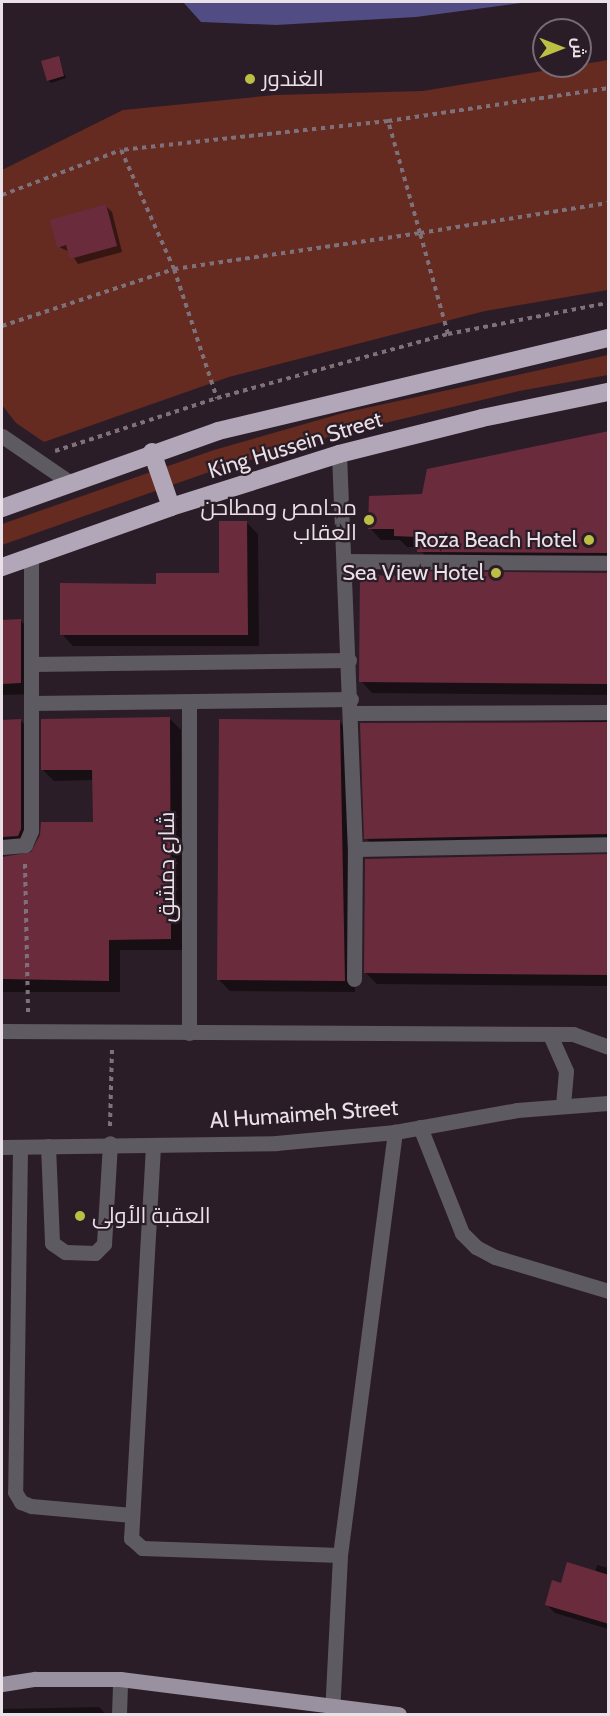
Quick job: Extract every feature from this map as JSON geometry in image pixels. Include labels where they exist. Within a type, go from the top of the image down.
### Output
[{"type":"highway","name":"King Hussein Street","points":[[2,508],[68,481],[218,431],[609,338]]},
{"type":"highway","name":"King Hussein Street","points":[[2,567],[171,507],[339,454],[482,418],[609,392]]},
{"type":"highway","points":[[152,452],[171,507]]},
{"type":"main road","points":[[2,1684],[35,1679],[120,1679],[332,1711],[399,1714]]},
{"type":"street","points":[[2,436],[30,459],[68,481]]},
{"type":"street","points":[[339,454],[351,706],[355,849],[354,979]]},
{"type":"street","points":[[2,847],[25,845],[31,831],[32,557]]},
{"type":"street","points":[[345,561],[609,563]]},
{"type":"street","points":[[32,664],[349,660]]},
{"type":"street","points":[[32,703],[189,702],[609,712]]},
{"type":"street","name":"شارع دمشق","points":[[189,702],[189,1033]]},
{"type":"street","points":[[355,849],[609,844]]},
{"type":"street","points":[[2,1031],[573,1034],[609,1047]]},
{"type":"street","points":[[550,1035],[566,1071],[563,1106]]},
{"type":"street","name":"Al Humaimeh Street","points":[[2,1148],[110,1143],[153,1146],[276,1143],[395,1132],[563,1106],[609,1103]]},
{"type":"street","points":[[420,1127],[462,1233],[476,1247],[495,1257],[609,1291]]},
{"type":"street","points":[[332,1711],[340,1555],[395,1132]]},
{"type":"street","points":[[48,1146],[52,1243],[64,1252],[95,1252],[104,1244],[110,1143]]},
{"type":"street","points":[[153,1146],[131,1538],[142,1548],[340,1555]]},
{"type":"street","points":[[20,1148],[15,1492],[21,1502],[31,1506],[132,1515]]},
{"type":"street","points":[[119,1714],[120,1679]]},
{"type":"path","points":[[2,195],[121,150],[388,121],[609,88]]},
{"type":"path","points":[[388,121],[448,334]]},
{"type":"path","points":[[121,150],[174,269],[217,398]]},
{"type":"path","points":[[2,326],[174,269],[609,203]]},
{"type":"path","points":[[30,459],[217,398],[448,334],[609,303]]},
{"type":"path","points":[[25,845],[28,1031]]},
{"type":"path","points":[[110,1143],[112,1031]]},
{"type":"shaded area","points":[[183,2],[529,2],[416,17],[276,25],[201,22]]},
{"type":"shaded area","points":[[608,60],[608,290],[485,311],[229,377],[44,442],[16,423],[2,405],[2,170],[123,110],[275,95],[423,91],[532,73],[532,78],[592,78],[592,63]]},
{"type":"shaded area","points":[[608,355],[608,375],[519,391],[343,433],[212,471],[2,545],[2,524],[214,450],[343,413]]},
{"type":"building","points":[[59,56],[64,76],[47,81],[41,61]]},
{"type":"building","points":[[106,204],[117,246],[70,259],[66,245],[57,248],[50,220]]},
{"type":"building","points":[[609,431],[609,553],[417,552],[418,537],[394,536],[394,529],[368,529],[369,496],[422,494],[427,469]]},
{"type":"building","points":[[219,521],[247,521],[248,635],[60,635],[60,583],[156,584],[156,573],[219,573]]},
{"type":"building","points":[[416,571],[609,573],[609,684],[359,682],[360,575],[415,576]]},
{"type":"building","points":[[21,619],[21,683],[2,684],[2,620]]},
{"type":"building","points":[[170,717],[171,939],[109,940],[109,981],[2,979],[2,857],[31,852],[40,835],[41,822],[93,822],[92,770],[41,770],[41,719]]},
{"type":"building","points":[[21,719],[21,829],[18,836],[2,837],[2,720]]},
{"type":"building","points":[[219,719],[340,720],[345,981],[217,980]]},
{"type":"building","points":[[609,722],[609,834],[364,839],[360,723]]},
{"type":"building","points":[[609,854],[609,975],[364,973],[365,859]]},
{"type":"building","points":[[567,1562],[609,1575],[609,1624],[545,1605],[552,1580],[561,1583]]},
{"type":"place","name":"الغندور","points":[[250,79]]},
{"type":"place","name":"محامص ومطاحن العقاب","points":[[369,520]]},
{"type":"place","name":"Roza Beach Hotel","points":[[589,540]]},
{"type":"place","name":"Sea View Hotel","points":[[496,573]]},
{"type":"place","name":"العقبة الأولى","points":[[80,1216]]}]
